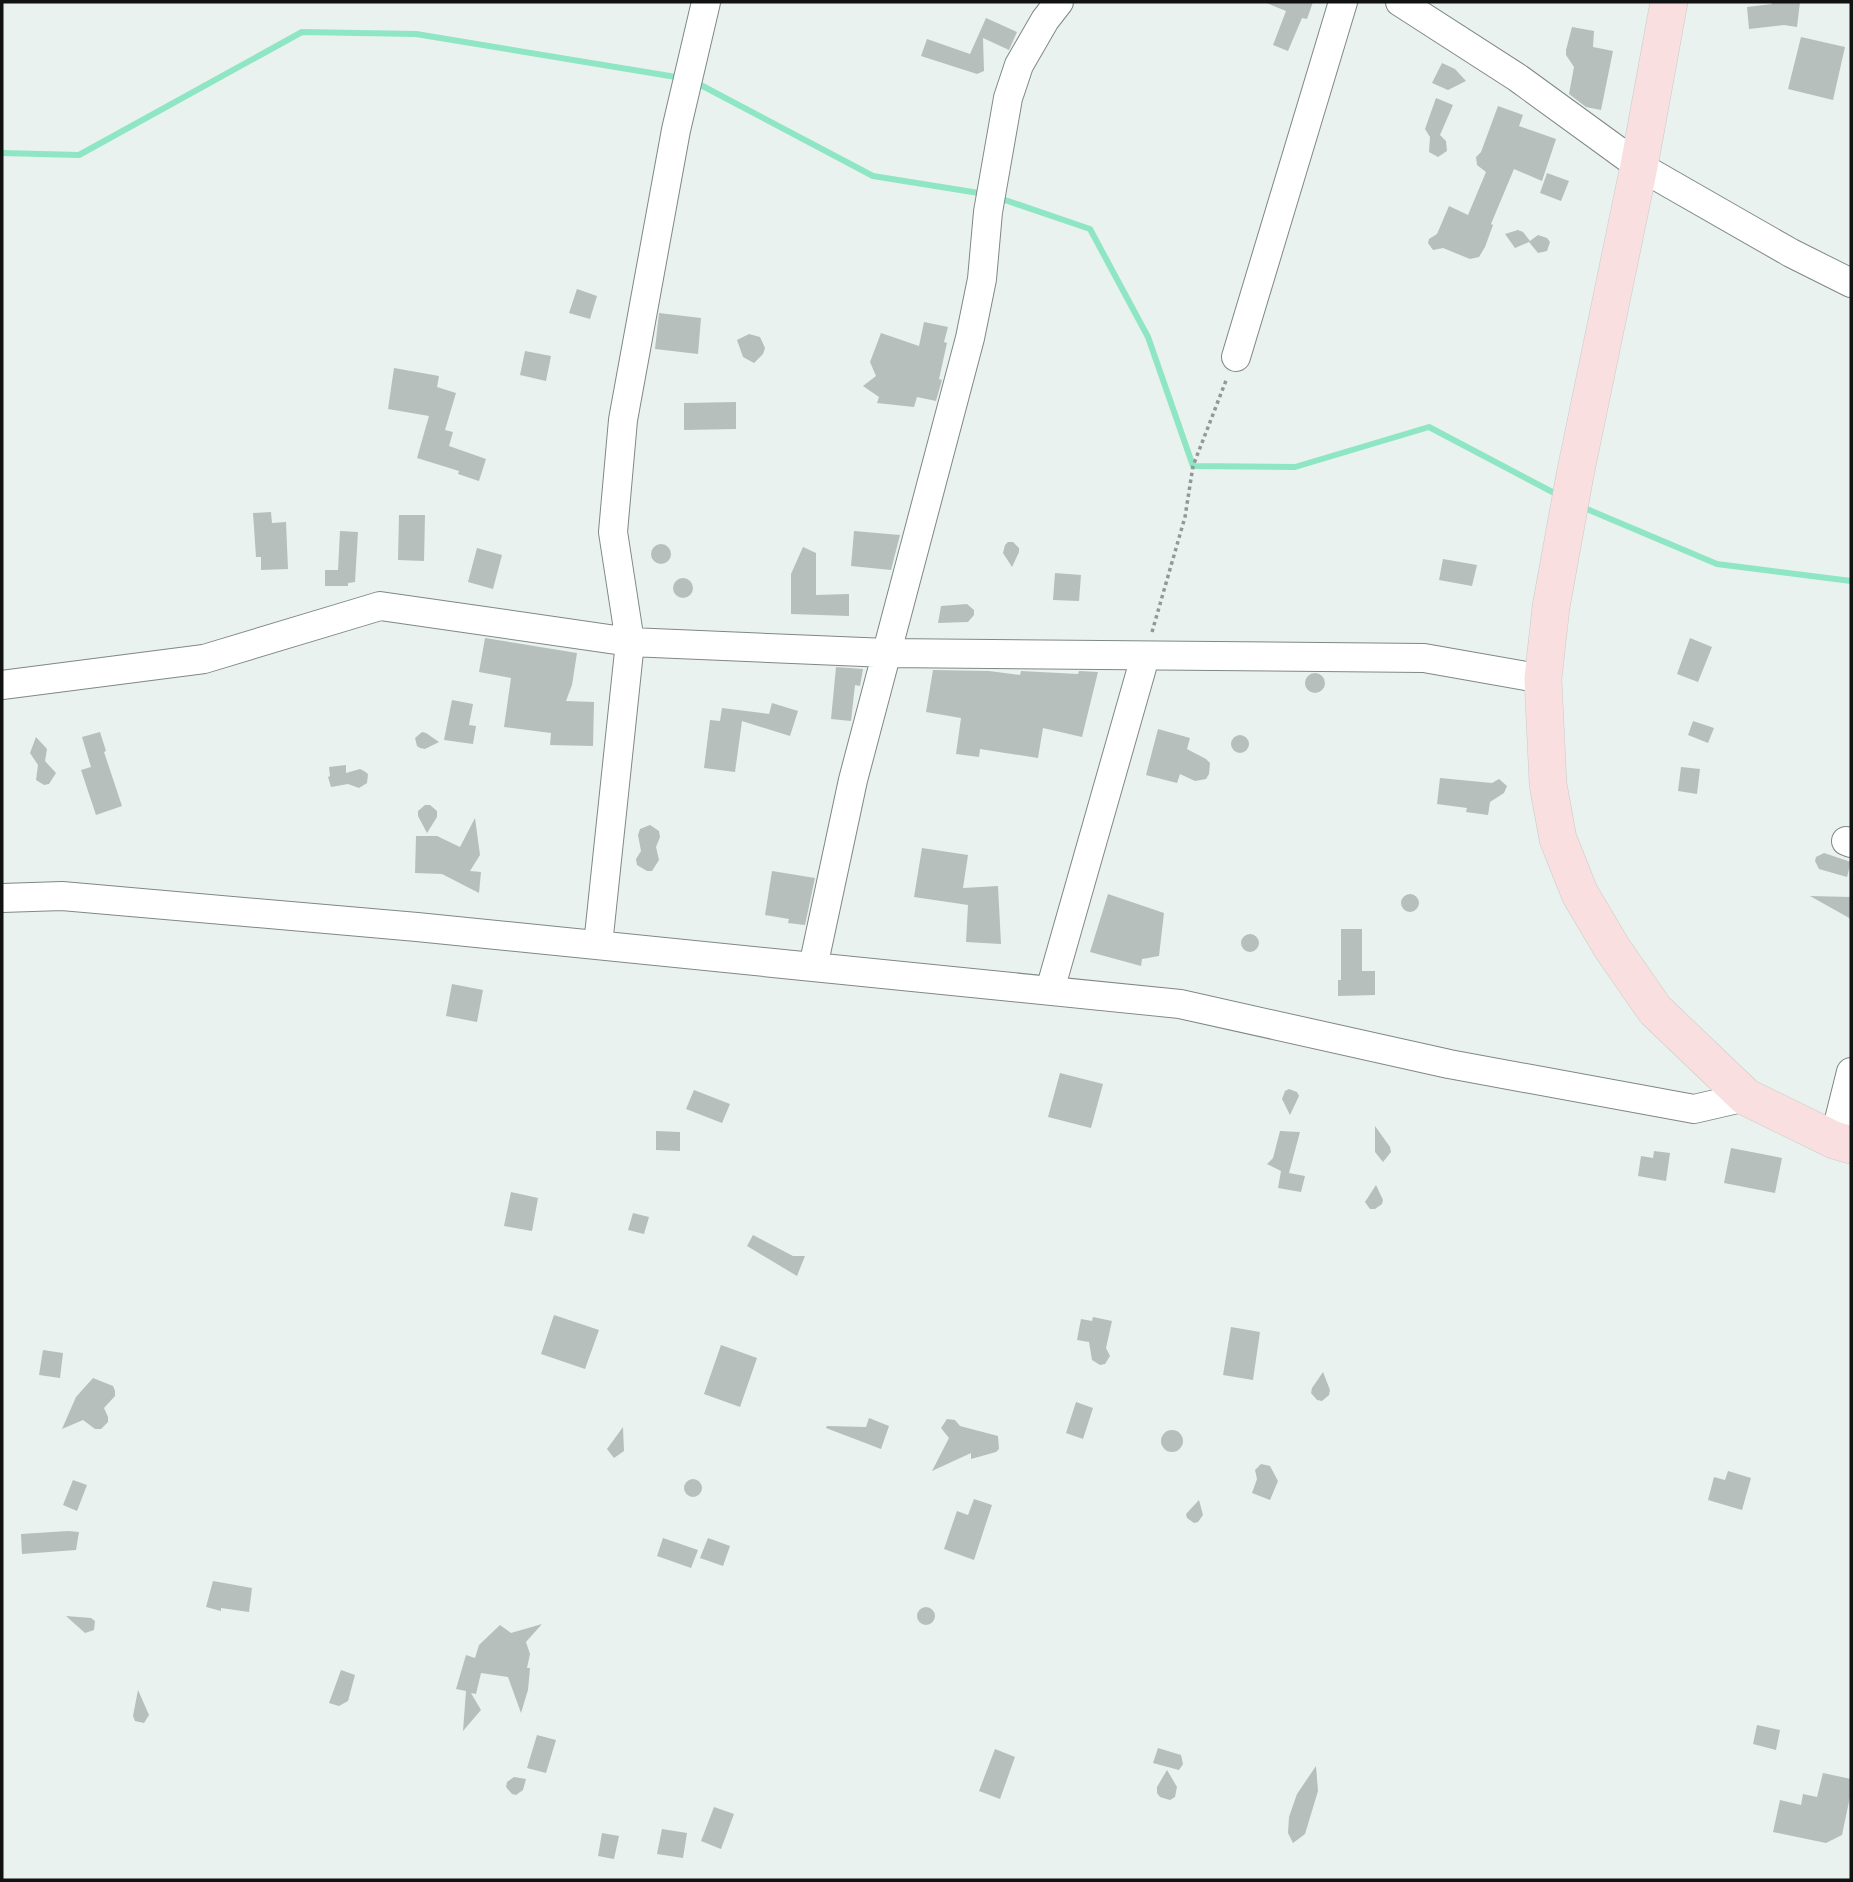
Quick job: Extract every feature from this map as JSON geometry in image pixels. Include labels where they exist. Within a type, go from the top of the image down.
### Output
[{"type":"main road","points":[[1669,2],[1551,607],[1544,679],[1548,784],[1558,839],[1580,894],[1612,948],[1655,1010],[1746,1097],[1843,1143]]},
{"type":"street","points":[[598,945],[630,642],[613,532],[623,420],[676,130],[706,2]]},
{"type":"street","points":[[813,967],[853,780],[970,338],[982,279],[988,212],[1008,98],[1019,65],[1045,20],[1059,2]]},
{"type":"street","points":[[1236,357],[1343,2]]},
{"type":"street","points":[[1400,2],[1518,78],[1639,166],[1851,284]]},
{"type":"street","points":[[2,685],[204,659],[380,606],[630,642],[887,653],[1424,658],[1544,679]]},
{"type":"street","points":[[1050,990],[1145,657]]},
{"type":"street","points":[[2,898],[62,896],[417,927],[1180,1004],[1449,1064],[1694,1109],[1746,1097]]},
{"type":"street","points":[[1843,1143],[1851,1072]]},
{"type":"path","points":[[1145,657],[1185,517],[1193,466],[1236,357]]},
{"type":"building","points":[[1264,2],[1313,2],[1307,19],[1302,18],[1288,51],[1273,45],[1286,11]]},
{"type":"building","points":[[1772,2],[1800,2],[1797,27],[1784,25],[1749,29],[1747,7]]},
{"type":"building","points":[[986,18],[1017,32],[1009,50],[983,38],[984,71],[977,74],[921,56],[927,39],[970,54]]},
{"type":"building","points":[[1572,27],[1594,31],[1593,47],[1613,51],[1601,110],[1586,107],[1569,94],[1574,67],[1566,55],[1566,50]]},
{"type":"building","points":[[1801,37],[1845,47],[1833,100],[1788,89]]},
{"type":"building","points":[[1442,63],[1455,69],[1466,81],[1448,90],[1432,83]]},
{"type":"building","points":[[1436,98],[1453,105],[1440,135],[1446,141],[1447,151],[1438,157],[1429,152],[1430,137],[1425,129]]},
{"type":"building","points":[[1498,106],[1523,115],[1519,126],[1556,139],[1542,181],[1514,169],[1479,257],[1470,259],[1443,248],[1433,250],[1428,243],[1429,239],[1437,234],[1449,206],[1468,215],[1486,172],[1477,165],[1476,157],[1481,152]]},
{"type":"building","points":[[1547,173],[1569,181],[1561,201],[1540,193]]},
{"type":"building","points":[[1518,230],[1530,241],[1538,235],[1547,238],[1550,242],[1547,251],[1538,253],[1529,242],[1515,248],[1505,234]]},
{"type":"building","points":[[577,289],[597,296],[590,319],[569,313]]},
{"type":"building","points":[[659,313],[701,318],[698,354],[655,349]]},
{"type":"building","points":[[924,322],[948,327],[939,379],[942,380],[936,401],[917,397],[914,407],[877,403],[879,397],[863,386],[876,376],[870,362],[881,333],[919,346]]},
{"type":"building","points":[[749,334],[760,337],[765,348],[754,363],[743,357],[737,340]]},
{"type":"building","points":[[525,351],[551,356],[546,381],[520,375]]},
{"type":"building","points":[[394,368],[439,376],[437,387],[456,393],[445,430],[453,432],[449,446],[486,459],[479,481],[458,474],[459,471],[417,458],[429,416],[388,409]]},
{"type":"building","points":[[736,402],[736,429],[684,430],[684,403]]},
{"type":"building","points":[[271,512],[272,523],[286,522],[288,569],[261,570],[261,557],[256,557],[253,513]]},
{"type":"building","points":[[399,515],[425,515],[424,561],[398,560]]},
{"type":"building","points":[[340,531],[358,532],[355,582],[348,583],[348,586],[325,586],[325,570],[338,570]]},
{"type":"building","points":[[854,531],[900,535],[891,570],[851,566]]},
{"type":"building","points":[[1008,542],[1013,542],[1019,548],[1012,567],[1003,553]]},
{"type":"building","points":[[657,544],[665,544],[671,554],[665,564],[657,564],[651,558],[651,550]]},
{"type":"building","points":[[803,547],[816,553],[816,595],[849,594],[849,616],[791,614],[791,574]]},
{"type":"building","points":[[477,548],[502,555],[493,589],[468,582]]},
{"type":"building","points":[[1443,559],[1477,565],[1472,586],[1439,580]]},
{"type":"building","points":[[1055,573],[1081,575],[1079,601],[1053,600]]},
{"type":"building","points":[[683,578],[690,581],[693,588],[690,595],[683,598],[676,595],[673,588],[676,581]]},
{"type":"building","points":[[967,604],[974,610],[974,615],[968,622],[938,623],[941,606]]},
{"type":"building","points":[[485,638],[577,653],[572,685],[566,701],[594,702],[593,746],[550,745],[551,733],[504,727],[511,678],[479,672]]},
{"type":"building","points":[[1690,638],[1712,647],[1698,682],[1677,674]]},
{"type":"building","points":[[836,667],[863,669],[860,686],[855,685],[851,721],[831,719]]},
{"type":"building","points":[[933,670],[989,671],[1020,675],[1021,671],[1078,674],[1079,671],[1098,672],[1082,737],[1043,728],[1038,758],[980,749],[979,757],[956,754],[961,718],[926,712]]},
{"type":"building","points":[[1315,673],[1322,676],[1325,683],[1322,690],[1315,693],[1308,690],[1305,683],[1308,676]]},
{"type":"building","points":[[452,700],[473,704],[469,725],[476,726],[473,744],[444,740]]},
{"type":"building","points":[[772,703],[798,711],[790,736],[742,721],[735,772],[704,768],[710,720],[720,721],[722,708],[769,714]]},
{"type":"building","points":[[1693,721],[1714,728],[1708,743],[1688,735]]},
{"type":"building","points":[[1158,729],[1190,738],[1187,749],[1210,763],[1206,779],[1195,781],[1180,774],[1177,783],[1146,775]]},
{"type":"building","points":[[100,732],[122,806],[96,815],[81,770],[91,767],[82,737]]},
{"type":"building","points":[[422,732],[439,742],[425,749],[420,748],[415,738]]},
{"type":"building","points":[[1236,735],[1244,735],[1249,744],[1247,751],[1236,753],[1231,748],[1231,740]]},
{"type":"building","points":[[36,737],[47,749],[45,761],[56,773],[49,784],[44,785],[36,780],[38,765],[30,753]]},
{"type":"building","points":[[346,765],[346,773],[360,769],[368,774],[367,783],[359,788],[348,784],[331,787],[329,767]]},
{"type":"building","points":[[1681,767],[1700,769],[1697,794],[1678,791]]},
{"type":"building","points":[[1440,778],[1492,783],[1499,779],[1507,786],[1504,793],[1490,802],[1488,815],[1466,812],[1467,808],[1437,804]]},
{"type":"building","points":[[425,805],[430,805],[437,811],[437,817],[427,833],[418,816],[418,811]]},
{"type":"building","points":[[475,818],[480,855],[470,871],[481,872],[479,893],[442,874],[415,873],[416,836],[437,836],[460,847]]},
{"type":"building","points":[[650,825],[659,831],[656,847],[659,860],[652,871],[647,871],[637,865],[636,859],[641,851],[638,835],[640,829]]},
{"type":"building","points":[[922,848],[968,855],[963,888],[998,886],[1001,944],[966,942],[968,905],[914,897]]},
{"type":"building","points":[[1824,853],[1851,862],[1847,877],[1819,869],[1816,857]]},
{"type":"building","points":[[772,871],[815,878],[805,925],[788,923],[789,919],[765,915]]},
{"type":"building","points":[[1108,894],[1164,913],[1159,956],[1142,959],[1141,966],[1090,952]]},
{"type":"building","points":[[1406,894],[1414,894],[1419,903],[1417,910],[1406,912],[1401,907],[1401,899]]},
{"type":"building","points":[[1810,896],[1851,897],[1851,919]]},
{"type":"building","points":[[1341,929],[1362,929],[1362,971],[1375,971],[1375,995],[1338,996],[1338,980],[1341,980]]},
{"type":"building","points":[[1250,934],[1256,937],[1259,943],[1256,949],[1250,952],[1244,949],[1241,943],[1244,937]]},
{"type":"building","points":[[452,984],[483,990],[477,1022],[446,1016]]},
{"type":"building","points":[[1060,1073],[1103,1084],[1091,1128],[1048,1117]]},
{"type":"building","points":[[1289,1089],[1297,1092],[1299,1096],[1290,1115],[1282,1099],[1285,1091]]},
{"type":"building","points":[[694,1090],[730,1104],[722,1123],[686,1109]]},
{"type":"building","points":[[1375,1126],[1390,1147],[1391,1152],[1383,1162],[1375,1152]]},
{"type":"building","points":[[656,1131],[680,1132],[680,1151],[656,1150]]},
{"type":"building","points":[[1280,1131],[1300,1132],[1289,1173],[1305,1176],[1301,1192],[1278,1188],[1281,1171],[1267,1164],[1273,1158]]},
{"type":"building","points":[[1731,1148],[1782,1158],[1775,1193],[1724,1183]]},
{"type":"building","points":[[1654,1151],[1670,1153],[1666,1181],[1638,1176],[1641,1156],[1653,1158]]},
{"type":"building","points":[[1376,1185],[1383,1200],[1382,1204],[1370,1209],[1365,1202]]},
{"type":"building","points":[[511,1192],[538,1198],[532,1231],[504,1226]]},
{"type":"building","points":[[633,1213],[649,1217],[644,1234],[628,1230]]},
{"type":"building","points":[[753,1235],[793,1256],[805,1256],[797,1276],[747,1246]]},
{"type":"building","points":[[554,1315],[599,1330],[585,1369],[541,1354]]},
{"type":"building","points":[[1093,1317],[1112,1321],[1106,1348],[1110,1356],[1105,1364],[1100,1365],[1092,1360],[1089,1342],[1077,1340],[1081,1319],[1092,1321]]},
{"type":"building","points":[[1231,1327],[1260,1332],[1253,1380],[1223,1375]]},
{"type":"building","points":[[721,1345],[757,1358],[740,1407],[704,1394]]},
{"type":"building","points":[[43,1350],[63,1353],[60,1378],[39,1375]]},
{"type":"building","points":[[1323,1372],[1330,1390],[1329,1395],[1322,1401],[1317,1400],[1311,1393]]},
{"type":"building","points":[[93,1378],[113,1386],[115,1391],[115,1396],[104,1408],[108,1422],[101,1429],[95,1429],[83,1420],[62,1429],[76,1397]]},
{"type":"building","points":[[1076,1402],[1093,1408],[1083,1439],[1066,1433]]},
{"type":"building","points":[[869,1418],[889,1426],[881,1449],[826,1428],[866,1427]]},
{"type":"building","points":[[947,1419],[955,1420],[960,1426],[998,1436],[999,1449],[971,1459],[971,1453],[932,1471],[949,1438],[941,1428]]},
{"type":"building","points":[[623,1427],[624,1451],[614,1458],[607,1449]]},
{"type":"building","points":[[1172,1430],[1182,1437],[1183,1441],[1176,1451],[1172,1452],[1162,1445],[1161,1441],[1168,1431]]},
{"type":"building","points":[[1261,1464],[1270,1466],[1278,1481],[1270,1500],[1252,1493],[1257,1479],[1255,1470]]},
{"type":"building","points":[[1728,1471],[1751,1478],[1742,1510],[1708,1500],[1714,1477],[1725,1480]]},
{"type":"building","points":[[693,1479],[699,1482],[702,1488],[699,1494],[693,1497],[687,1494],[684,1488],[687,1482]]},
{"type":"building","points":[[73,1480],[87,1485],[77,1511],[63,1505]]},
{"type":"building","points":[[974,1499],[992,1505],[974,1560],[944,1549],[957,1511],[968,1515]]},
{"type":"building","points":[[1199,1500],[1203,1515],[1194,1523],[1186,1514]]},
{"type":"building","points":[[79,1532],[76,1550],[22,1554],[21,1534]]},
{"type":"building","points":[[663,1538],[698,1550],[691,1568],[657,1556]]},
{"type":"building","points":[[708,1538],[730,1546],[723,1566],[700,1558]]},
{"type":"building","points":[[213,1581],[252,1588],[249,1612],[221,1608],[221,1611],[206,1607]]},
{"type":"building","points":[[922,1607],[930,1607],[935,1616],[933,1623],[922,1625],[917,1620],[917,1612]]},
{"type":"building","points":[[66,1616],[91,1618],[95,1621],[94,1630],[85,1633]]},
{"type":"building","points":[[542,1624],[526,1642],[530,1654],[527,1668],[530,1668],[528,1690],[521,1713],[508,1677],[481,1673],[476,1694],[471,1693],[481,1710],[463,1731],[466,1691],[456,1689],[466,1655],[475,1658],[479,1645],[500,1625],[511,1633]]},
{"type":"building","points":[[341,1670],[355,1675],[348,1701],[339,1706],[329,1703]]},
{"type":"building","points":[[138,1690],[149,1715],[144,1723],[135,1721],[133,1716]]},
{"type":"building","points":[[1757,1725],[1780,1730],[1776,1750],[1753,1744]]},
{"type":"building","points":[[537,1735],[556,1740],[546,1773],[527,1768]]},
{"type":"building","points":[[1158,1748],[1181,1755],[1183,1764],[1179,1770],[1153,1763]]},
{"type":"building","points":[[995,1749],[1015,1757],[1000,1799],[979,1791]]},
{"type":"building","points":[[1316,1766],[1318,1791],[1305,1834],[1293,1843],[1288,1833],[1289,1817],[1297,1794]]},
{"type":"building","points":[[1167,1770],[1177,1787],[1175,1797],[1170,1800],[1157,1793],[1157,1787]]},
{"type":"building","points":[[1823,1773],[1851,1779],[1842,1835],[1826,1843],[1773,1832],[1780,1800],[1801,1805],[1803,1794],[1817,1797]]},
{"type":"building","points":[[514,1777],[526,1779],[523,1790],[516,1795],[506,1787],[507,1782]]},
{"type":"building","points":[[714,1807],[734,1814],[721,1849],[701,1841]]},
{"type":"building","points":[[662,1829],[687,1833],[683,1858],[657,1854]]},
{"type":"building","points":[[602,1833],[619,1836],[614,1859],[598,1856]]},
{"type":"waterway","points":[[2,153],[79,155],[302,32],[416,34],[682,78]]},
{"type":"waterway","points":[[695,82],[873,176],[985,194]]},
{"type":"waterway","points":[[999,198],[1090,229],[1148,337],[1193,466],[1295,467],[1429,427],[1560,496]]},
{"type":"waterway","points":[[1582,507],[1717,564],[1851,581]]}]
